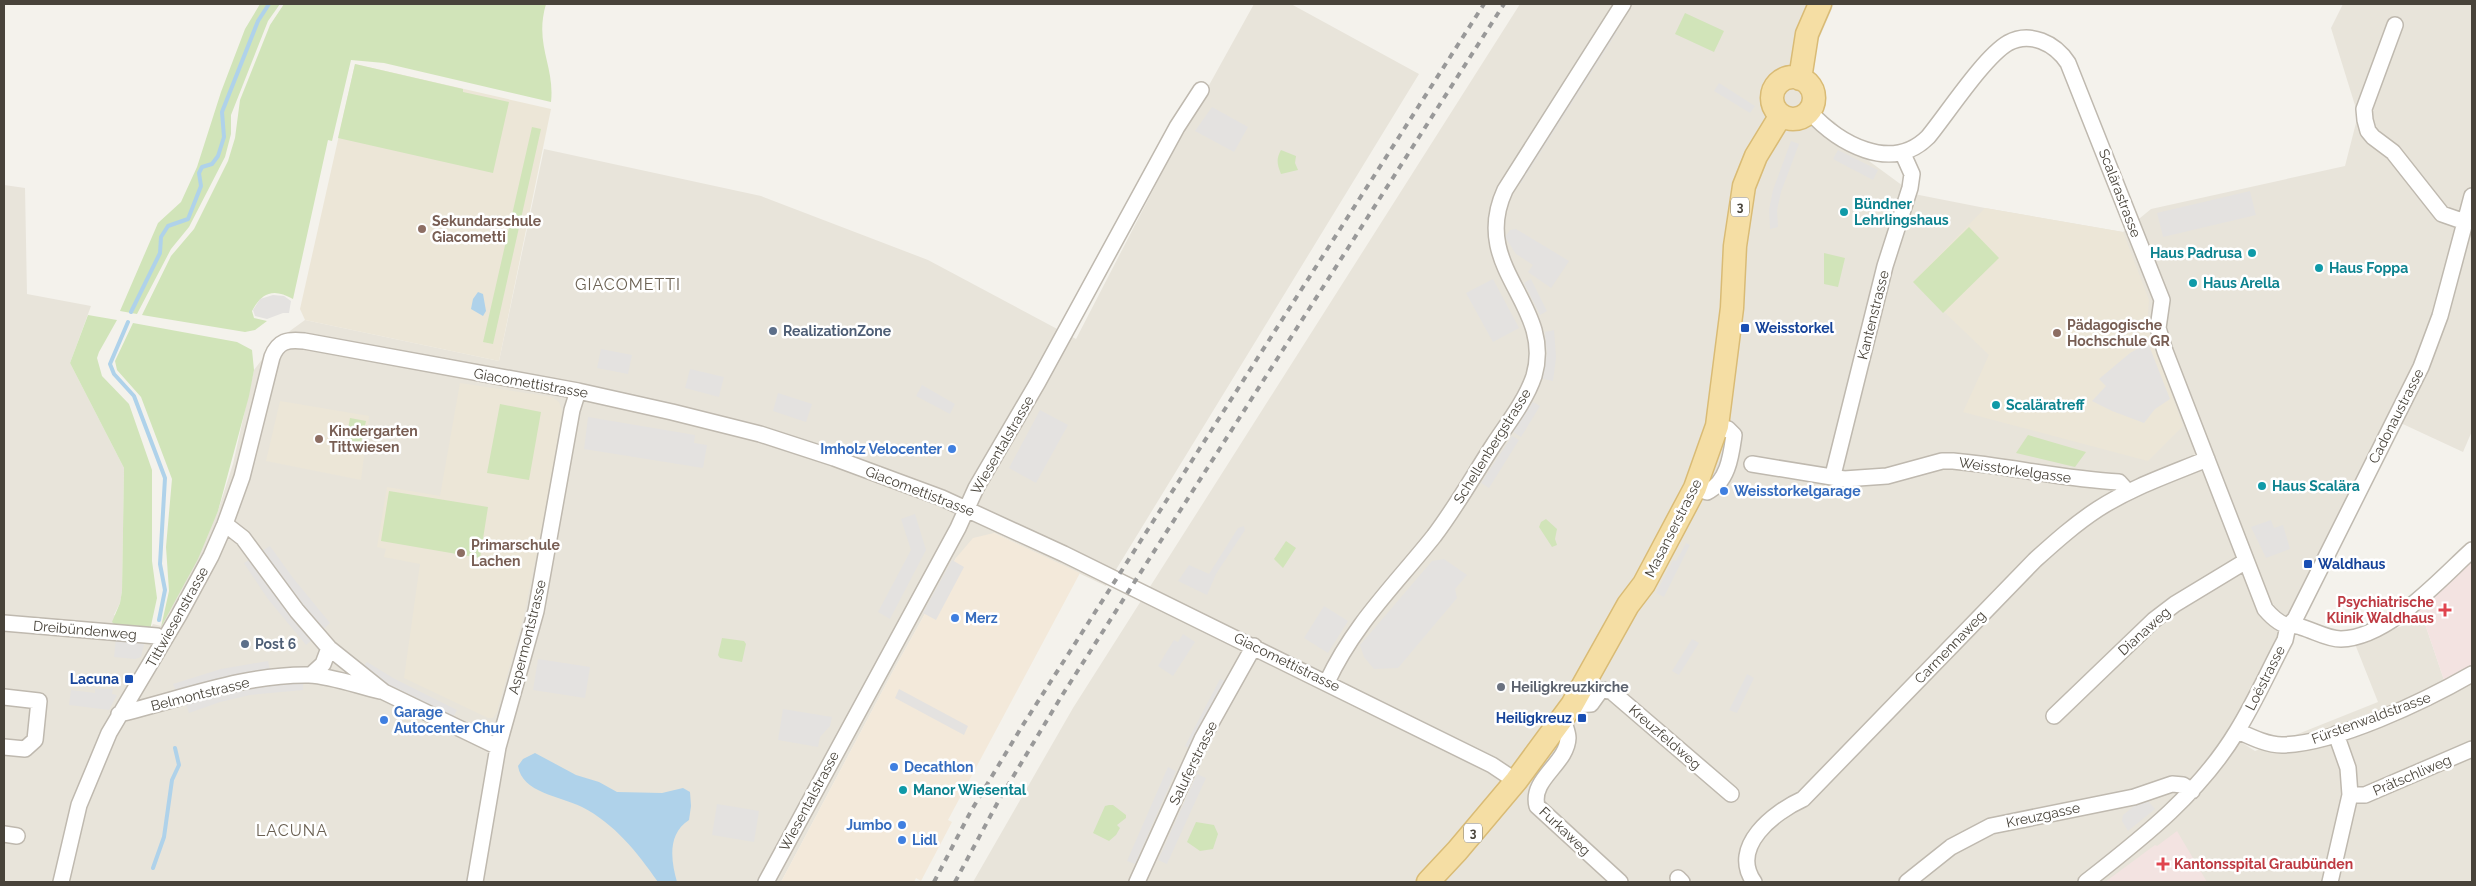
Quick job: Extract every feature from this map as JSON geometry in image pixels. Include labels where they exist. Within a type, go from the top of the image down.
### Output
[{"type":"main road","points":[[1800,79],[1808,34],[1820,4]]},
{"type":"main road","points":[[1787,78],[1800,79],[1806,82],[1813,93],[1812,106],[1809,112],[1804,116],[1792,119],[1781,115],[1773,104],[1773,91],[1776,85],[1787,78]]},
{"type":"main road","name":"Masanserstrasse","points":[[1428,882],[1516,781],[1567,711],[1628,605],[1644,584],[1695,488],[1717,426],[1732,308],[1735,246],[1744,186],[1756,156],[1781,115]]},
{"type":"street","name":"Schellenbergstrasse","points":[[1327,682],[1363,620],[1449,515],[1525,395],[1533,377],[1537,343],[1534,326],[1503,267],[1496,247],[1495,227],[1498,206],[1505,190],[1622,4]]},
{"type":"street","points":[[2395,25],[2364,109],[2368,131],[2393,152],[2442,214],[2465,222]]},
{"type":"street","name":"Scalärastrasse","points":[[1903,154],[1916,148],[1928,137],[1988,61],[2008,43],[2017,40],[2037,40],[2055,48],[2063,55],[2162,300],[2158,328],[2165,351],[2246,561],[2266,609],[2276,620],[2288,626]]},
{"type":"street","name":"Wiesentalstrasse","points":[[766,882],[958,528],[966,508],[1177,127],[1201,90]]},
{"type":"street","points":[[1809,112],[1817,121],[1842,138],[1867,150],[1885,155],[1903,154]]},
{"type":"street","name":"Kantenstrasse","points":[[1835,479],[1834,471],[1885,266],[1910,188],[1912,174],[1903,154]]},
{"type":"street","name":"Cadonaustrasse","points":[[2288,626],[2295,619],[2304,602],[2421,368],[2440,316],[2472,196]]},
{"type":"street","name":"Giacomettistrasse","points":[[277,346],[287,340],[295,340],[578,391],[760,434],[834,458],[966,508],[1327,682],[1492,765],[1516,781]]},
{"type":"street","name":"Tittwiesenstrasse","points":[[61,882],[79,805],[119,714],[164,640],[211,556],[225,524],[242,477],[271,358],[277,346]]},
{"type":"street","name":"Aspermontstrasse","points":[[475,882],[498,747],[536,611],[578,391]]},
{"type":"street","name":"Carmennaweg","points":[[1754,882],[1747,867],[1747,856],[1755,836],[1782,808],[1803,798],[2035,560],[2069,530],[2098,509],[2128,492],[2207,459]]},
{"type":"street","name":"Weisstorkelgasse","points":[[1752,464],[1835,479],[1873,478],[1942,461],[1953,461],[2024,469],[2085,480],[2119,482],[2128,492]]},
{"type":"street","name":"Belmontstrasse","points":[[225,524],[243,538],[292,605],[329,648],[384,692]]},
{"type":"street","points":[[2288,626],[2299,626],[2325,636],[2341,638],[2366,634],[2396,618],[2472,550]]},
{"type":"street","name":"Dianaweg","points":[[2054,716],[2161,615],[2175,604],[2246,561]]},
{"type":"street","name":"Dreibündenweg","points":[[4,623],[158,636],[164,640]]},
{"type":"street","name":"Loëstrasse","points":[[2086,882],[2149,832],[2192,791],[2238,731],[2285,640],[2288,626]]},
{"type":"street","name":"Saluferstrasse","points":[[1137,882],[1202,739],[1254,646]]},
{"type":"street","points":[[311,675],[323,664],[329,648]]},
{"type":"street","name":"Fürstenwaldstrasse","points":[[2238,731],[2258,740],[2281,745],[2306,742],[2336,734],[2394,712],[2443,691],[2472,674]]},
{"type":"street","name":"Belmontstrasse","points":[[119,714],[224,685],[277,676],[311,675],[384,692],[498,747]]},
{"type":"street","name":"Kreuzfeldweg","points":[[1567,711],[1590,704],[1601,690],[1611,691],[1731,794]]},
{"type":"street","points":[[4,697],[39,701],[35,740],[26,749],[4,747]]},
{"type":"street","name":"Furkaweg","points":[[1567,711],[1568,737],[1562,756],[1540,785],[1537,794],[1537,806],[1620,882]]},
{"type":"street","points":[[2330,882],[2350,795],[2348,768],[2336,734]]},
{"type":"street","name":"Prätschliweg","points":[[2350,795],[2365,795],[2472,748]]},
{"type":"street","name":"Kreuzgasse","points":[[1906,882],[1951,846],[1991,826],[2134,797],[2172,784],[2183,785],[2192,791]]},
{"type":"shaded area","points":[[1254,4],[1291,4],[1419,74],[1106,586],[994,533],[956,558],[892,673],[781,882],[4,882],[4,185],[25,188],[27,294],[91,306],[70,363],[124,468],[122,591],[120,603],[114,615],[150,630],[153,624],[161,626],[218,511],[233,464],[254,370],[276,341],[305,320],[499,361],[544,149],[761,196],[928,260],[1076,339],[1182,134]]},
{"type":"shaded area","points":[[1520,4],[1834,4],[1802,78],[1811,110],[1835,122],[1869,161],[1914,194],[2123,232],[2151,209],[2345,166],[2358,115],[2331,28],[2343,4],[2472,4],[2472,431],[2463,452],[2392,419],[2230,735],[2255,751],[2378,702],[2355,644],[2423,618],[2444,680],[2472,664],[2472,882],[973,882],[1073,708]]},
{"type":"shaded area","points":[[1613,30],[1617,32],[1521,183],[1517,180]]},
{"type":"shaded area","name":"Sekundarschule Giacometti","points":[[355,64],[551,109],[499,361],[305,320],[300,309]]},
{"type":"shaded area","points":[[1719,83],[1755,106],[1750,113],[1714,91]]},
{"type":"shaded area","points":[[1212,107],[1248,127],[1234,152],[1195,131]]},
{"type":"shaded area","points":[[1791,141],[1799,144],[1781,192],[1777,210],[1778,227],[1770,229],[1769,210],[1773,190]]},
{"type":"shaded area","points":[[1838,150],[1878,170],[1873,180],[1833,159]]},
{"type":"shaded area","points":[[2250,191],[2256,215],[2163,237],[2157,213]]},
{"type":"shaded area","name":"Pädagogische Hochschule GR","points":[[1985,208],[2123,232],[2149,300],[2147,326],[2183,426],[2148,461],[1963,412],[1989,355],[1913,282]]},
{"type":"shaded area","points":[[1516,229],[1569,261],[1551,288],[1528,272],[1533,265],[1516,254],[1505,237],[1510,230]]},
{"type":"shaded area","points":[[1493,279],[1519,328],[1493,342],[1466,293]]},
{"type":"shaded area","points":[[1531,279],[1547,311],[1540,315],[1524,283]]},
{"type":"shaded area","points":[[273,295],[284,296],[291,301],[289,313],[283,313],[267,319],[255,316],[253,310],[260,299]]},
{"type":"shaded area","points":[[1554,330],[1556,358],[1553,381],[1543,379],[1547,353],[1545,332]]},
{"type":"shaded area","points":[[2148,343],[2170,399],[2155,409],[2144,423],[2092,401],[2106,386],[2099,379],[2130,353]]},
{"type":"shaded area","points":[[601,349],[632,355],[628,374],[597,368]]},
{"type":"shaded area","points":[[690,369],[724,377],[719,397],[685,388]]},
{"type":"shaded area","name":"Primarschule Lachen","points":[[460,383],[552,397],[559,402],[562,411],[548,499],[524,615],[497,712],[493,718],[488,718],[404,678],[420,564],[384,557],[386,549],[377,547],[387,487],[440,496]]},
{"type":"shaded area","points":[[922,385],[955,404],[950,414],[916,396]]},
{"type":"shaded area","points":[[778,393],[812,404],[806,422],[773,411]]},
{"type":"shaded area","name":"Kindergarten Tittwiesen","points":[[280,401],[369,416],[361,480],[266,461]]},
{"type":"shaded area","points":[[1533,402],[1540,406],[1521,437],[1513,432]]},
{"type":"shaded area","points":[[1040,410],[1068,425],[1036,483],[1009,468]]},
{"type":"shaded area","points":[[588,417],[695,435],[694,443],[707,445],[703,468],[584,449]]},
{"type":"shaded area","points":[[1512,436],[1519,440],[1489,488],[1481,483]]},
{"type":"shaded area","points":[[915,514],[926,550],[890,619],[878,612],[911,550],[901,519]]},
{"type":"shaded area","points":[[2271,520],[2274,528],[2283,525],[2290,549],[2266,558],[2251,527]]},
{"type":"shaded area","points":[[1244,526],[1245,530],[1216,574],[1207,595],[1178,581],[1189,565],[1209,574],[1238,528]]},
{"type":"shaded area","points":[[994,533],[1080,573],[948,820],[952,822],[921,881],[916,878],[914,882],[781,882],[892,673],[956,558],[973,538]]},
{"type":"shaded area","name":"Psychiatrische Klinik Waldhaus","points":[[2472,541],[2472,664],[2444,680],[2423,618],[2414,602]]},
{"type":"shaded area","points":[[1686,543],[1690,545],[1664,597],[1656,593],[1673,560],[1676,561]]},
{"type":"shaded area","points":[[270,546],[293,578],[330,623],[323,630],[262,551]]},
{"type":"shaded area","points":[[251,559],[313,639],[306,645],[268,599],[244,563]]},
{"type":"shaded area","points":[[1444,559],[1467,575],[1455,589],[1457,598],[1398,668],[1374,669],[1364,657],[1360,645],[1432,561]]},
{"type":"shaded area","points":[[952,560],[964,567],[936,620],[923,613]]},
{"type":"shaded area","points":[[1324,606],[1348,621],[1328,653],[1304,638]]},
{"type":"shaded area","points":[[1183,634],[1195,642],[1173,676],[1158,666],[1174,640],[1178,642]]},
{"type":"shaded area","points":[[116,638],[145,641],[141,657],[135,659],[114,657]]},
{"type":"shaded area","points":[[1692,639],[1699,643],[1679,675],[1672,671]]},
{"type":"shaded area","points":[[538,659],[590,667],[585,698],[533,690]]},
{"type":"shaded area","points":[[268,661],[270,670],[224,678],[177,693],[173,684],[221,669]]},
{"type":"shaded area","points":[[367,662],[393,678],[457,710],[453,718],[389,686],[361,669]]},
{"type":"shaded area","points":[[1747,674],[1754,678],[1737,713],[1729,710]]},
{"type":"shaded area","points":[[1220,679],[1227,682],[1191,749],[1185,746]]},
{"type":"shaded area","points":[[303,681],[303,690],[250,695],[220,702],[189,713],[186,704],[250,687]]},
{"type":"shaded area","points":[[95,689],[113,689],[112,694],[117,695],[109,710],[69,705],[71,690],[95,693]]},
{"type":"shaded area","points":[[899,689],[968,726],[964,735],[895,698]]},
{"type":"shaded area","points":[[783,709],[832,717],[830,726],[820,737],[818,747],[778,740]]},
{"type":"shaded area","points":[[1168,767],[1176,771],[1135,864],[1127,861]]},
{"type":"shaded area","points":[[1197,774],[1206,778],[1167,864],[1158,860]]},
{"type":"shaded area","points":[[2139,802],[2149,802],[2155,809],[2128,831],[2122,821],[2123,815]]},
{"type":"shaded area","points":[[717,804],[759,811],[754,842],[712,835]]},
{"type":"shaded area","name":"Kantonsspital Graubünden","points":[[2177,831],[2207,882],[2105,882],[2155,845],[2157,846]]},
{"type":"green space","points":[[260,4],[280,4],[268,21],[231,115],[231,134],[225,157],[189,227],[171,249],[137,314],[120,311],[158,223],[181,202],[197,167],[221,92],[245,29]]},
{"type":"green space","points":[[284,4],[546,4],[542,31],[550,77],[551,102],[384,63],[351,60],[332,141],[328,140],[293,299],[274,293],[264,296],[252,311],[254,318],[267,321],[255,330],[245,332],[142,315],[171,256],[194,229],[228,161],[235,138],[240,100],[270,25]]},
{"type":"green space","points":[[1685,13],[1724,31],[1714,52],[1675,34]]},
{"type":"green space","points":[[355,64],[463,89],[463,92],[509,102],[493,173],[338,138]]},
{"type":"green space","points":[[532,127],[541,129],[493,344],[483,342]]},
{"type":"green space","points":[[1281,150],[1296,156],[1295,163],[1298,170],[1281,174],[1278,156]]},
{"type":"green space","points":[[1969,227],[1999,258],[1943,313],[1913,282]]},
{"type":"green space","points":[[1824,253],[1845,258],[1838,287],[1824,284]]},
{"type":"green space","points":[[88,315],[117,320],[97,358],[102,376],[129,404],[152,470],[152,561],[157,598],[150,630],[116,626],[112,622],[120,603],[122,591],[124,468],[70,363]]},
{"type":"green space","points":[[133,323],[237,342],[252,350],[254,370],[249,396],[218,511],[198,559],[161,627],[169,591],[166,547],[172,479],[141,397],[117,370],[115,361]]},
{"type":"green space","points":[[500,404],[541,412],[529,480],[487,473]]},
{"type":"green space","points":[[350,418],[366,421],[361,443],[346,440]]},
{"type":"green space","points":[[2028,435],[2086,452],[2075,467],[2016,453]]},
{"type":"green space","points":[[389,491],[488,507],[480,558],[381,541]]},
{"type":"green space","points":[[1546,519],[1557,529],[1555,539],[1557,545],[1552,547],[1539,527],[1541,522]]},
{"type":"green space","points":[[1286,541],[1296,548],[1283,568],[1274,559]]},
{"type":"green space","points":[[722,638],[744,641],[746,644],[742,662],[720,658],[718,655]]},
{"type":"green space","points":[[1113,805],[1126,815],[1126,818],[1117,825],[1120,828],[1109,841],[1093,833],[1105,806]]},
{"type":"green space","points":[[1196,822],[1214,825],[1218,834],[1213,849],[1200,851],[1187,842]]},
{"type":"water","points":[[478,292],[483,294],[486,311],[483,316],[471,309],[473,299]]},
{"type":"water","points":[[535,753],[576,775],[599,782],[617,792],[662,793],[683,788],[690,792],[689,820],[677,833],[672,848],[677,882],[658,882],[642,860],[615,830],[594,814],[573,803],[534,788],[527,782],[521,775],[518,766],[523,759]]},
{"type":"waterway","points":[[131,312],[160,253],[161,237],[168,226],[188,219],[201,186],[199,173],[202,167],[212,164],[218,156],[224,137],[222,112],[258,21],[269,4]]},
{"type":"waterway","points":[[128,322],[110,364],[114,374],[134,396],[165,478],[160,564],[165,590],[159,620]]},
{"type":"waterway","points":[[153,868],[164,837],[172,780],[179,765],[175,748]]},
{"type":"railway","points":[[934,882],[971,811],[1021,728],[1484,4]]},
{"type":"railway","points":[[955,882],[999,800],[1061,697],[1504,4]]},
{"type":"place","name":"Bündner Lehrlingshaus","points":[[1844,212]]},
{"type":"place","name":"Sekundarschule Giacometti","points":[[422,229]]},
{"type":"place","name":"Haus Padrusa","points":[[2252,253]]},
{"type":"place","name":"Haus Foppa","points":[[2319,268]]},
{"type":"place","name":"Haus Arella","points":[[2193,283]]},
{"type":"place","name":"Weisstorkel","points":[[1745,328]]},
{"type":"place","name":"RealizationZone","points":[[773,331]]},
{"type":"place","name":"Pädagogische Hochschule GR","points":[[2057,333]]},
{"type":"place","name":"Scaläratreff","points":[[1996,405]]},
{"type":"place","name":"Kindergarten Tittwiesen","points":[[319,439]]},
{"type":"place","name":"Imholz Velocenter","points":[[952,449]]},
{"type":"place","name":"Haus Scalära","points":[[2262,486]]},
{"type":"place","name":"Weisstorkelgarage","points":[[1724,491]]},
{"type":"place","name":"Primarschule Lachen","points":[[461,553]]},
{"type":"place","name":"Waldhaus","points":[[2308,564]]},
{"type":"place","name":"Psychiatrische Klinik Waldhaus","points":[[2445,610]]},
{"type":"place","name":"Merz","points":[[955,618]]},
{"type":"place","name":"Post 6","points":[[245,644]]},
{"type":"place","name":"Lacuna","points":[[129,679]]},
{"type":"place","name":"Heiligkreuzkirche","points":[[1501,687]]},
{"type":"place","name":"Heiligkreuz","points":[[1582,718]]},
{"type":"place","name":"Garage Autocenter Chur","points":[[384,720]]},
{"type":"place","name":"Decathlon","points":[[894,767]]},
{"type":"place","name":"Manor Wiesental","points":[[903,790]]},
{"type":"place","name":"Jumbo","points":[[902,825]]},
{"type":"place","name":"Lidl","points":[[902,840]]},
{"type":"place","name":"Kantonsspital Graubünden","points":[[2163,864]]},
{"type":"district","name":"GIACOMETTI","points":[[628,284]]},
{"type":"district","name":"LACUNA","points":[[292,830]]}]
